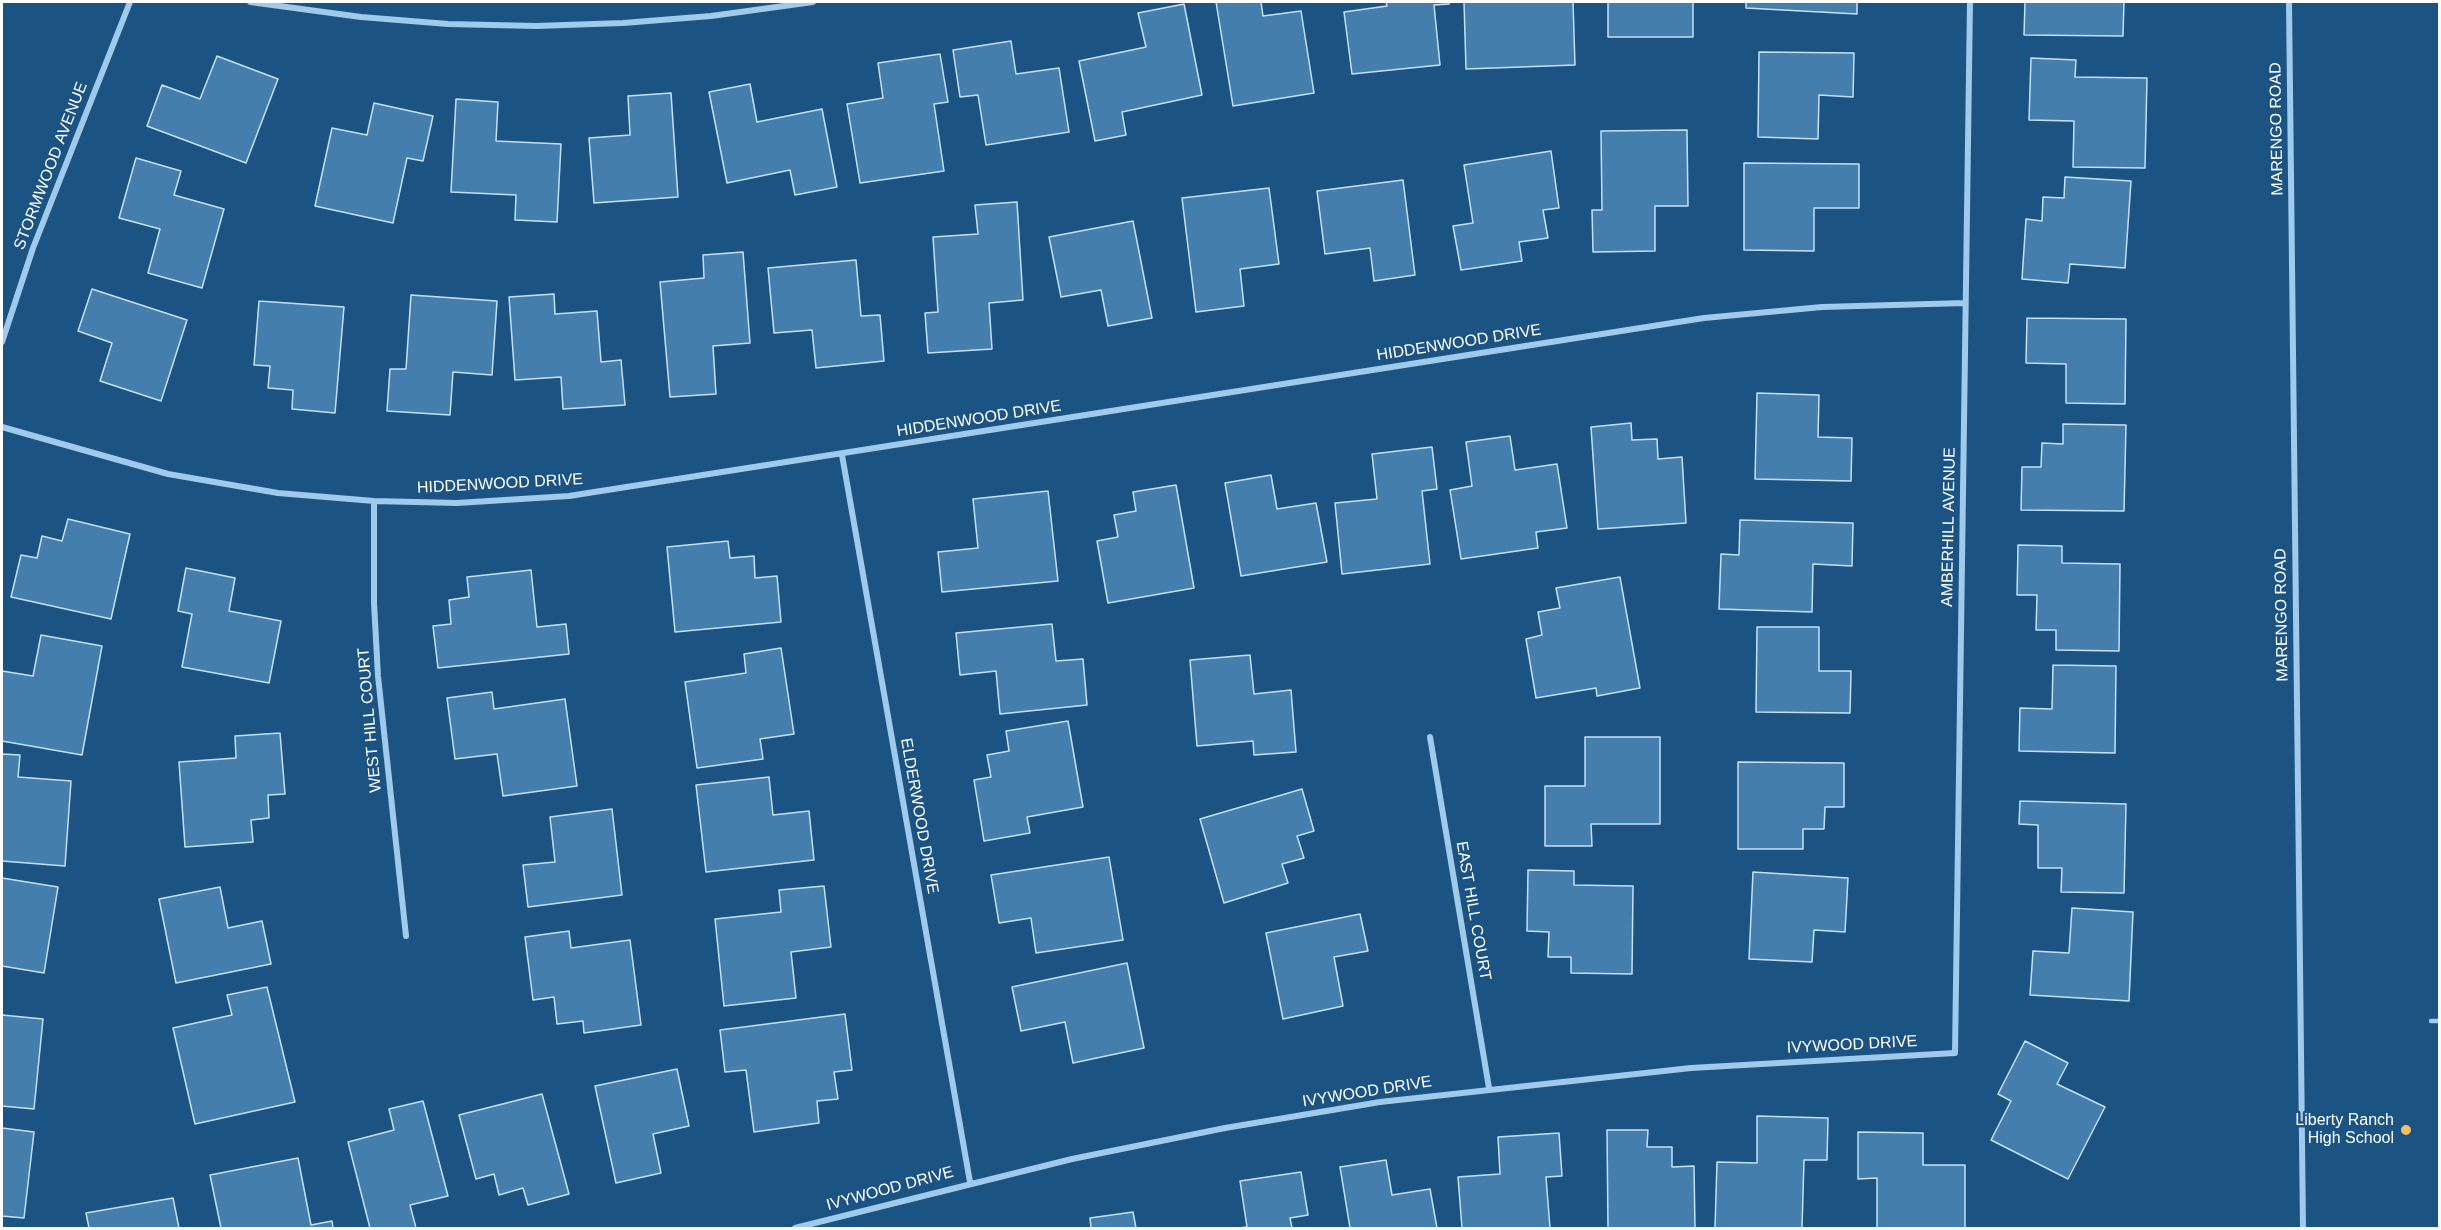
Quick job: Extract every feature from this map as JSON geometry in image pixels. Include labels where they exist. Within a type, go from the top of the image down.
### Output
[{"type":"street","name":"STORMWOOD AVENUE","points":[[2,342],[33,248],[130,2]]},
{"type":"street","points":[[250,2],[360,17],[448,24],[536,26],[667,20],[813,2]]},
{"type":"street","name":"AMBERHILL AVENUE","points":[[1955,1053],[1970,2]]},
{"type":"street","name":"MARENGO ROAD","points":[[2289,2],[2303,1228]]},
{"type":"street","name":"HIDDENWOOD DRIVE","points":[[2,427],[168,474],[278,493],[374,501],[457,502],[570,496],[1704,318],[1822,307],[1965,303]]},
{"type":"street","name":"ELDERWOOD DRIVE","points":[[842,455],[970,1182]]},
{"type":"street","name":"WEST HILL COURT","points":[[374,501],[374,603],[378,676],[406,936]]},
{"type":"street","name":"EAST HILL COURT","points":[[1430,737],[1489,1088]]},
{"type":"street","name":"IVYWOOD DRIVE","points":[[795,1228],[970,1182],[1225,1128],[1380,1102],[1489,1088],[1691,1068],[1955,1053]]},
{"type":"lane","points":[[2431,1021],[2439,1021]]},
{"type":"building","points":[[1216,2],[1261,2],[1263,16],[1301,11],[1314,93],[1233,106]]},
{"type":"building","points":[[1386,2],[1449,2],[1449,4],[1434,5],[1440,65],[1352,74],[1344,12],[1387,6]]},
{"type":"building","points":[[1464,2],[1573,2],[1575,65],[1466,69]]},
{"type":"building","points":[[1608,2],[1693,2],[1693,37],[1608,37]]},
{"type":"building","points":[[1746,2],[1857,2],[1857,14],[1746,8]]},
{"type":"building","points":[[2025,2],[2124,2],[2123,36],[2024,35]]},
{"type":"building","points":[[1184,4],[1202,95],[1122,112],[1126,135],[1095,141],[1079,61],[1146,47],[1138,13]]},
{"type":"building","points":[[1011,41],[1016,74],[1059,68],[1069,132],[986,145],[978,95],[960,97],[953,50]]},
{"type":"building","points":[[1759,52],[1854,53],[1853,97],[1819,95],[1818,139],[1758,137]]},
{"type":"building","points":[[940,54],[948,102],[934,104],[944,171],[860,183],[847,104],[883,98],[878,63]]},
{"type":"building","points":[[217,56],[278,79],[246,163],[147,126],[162,85],[200,99]]},
{"type":"building","points":[[2031,58],[2076,60],[2075,77],[2147,78],[2145,168],[2073,167],[2074,121],[2029,120]]},
{"type":"building","points":[[750,84],[757,122],[822,109],[837,187],[795,195],[790,170],[727,183],[709,92]]},
{"type":"building","points":[[671,93],[678,197],[594,203],[589,138],[630,135],[628,96]]},
{"type":"building","points":[[456,99],[498,102],[496,141],[561,144],[557,222],[515,220],[516,195],[451,192]]},
{"type":"building","points":[[374,103],[433,116],[423,161],[407,158],[393,223],[315,206],[332,128],[367,135]]},
{"type":"building","points":[[1687,130],[1688,206],[1655,206],[1655,251],[1593,252],[1592,210],[1602,210],[1601,131]]},
{"type":"building","points":[[1551,151],[1559,208],[1543,210],[1548,238],[1519,242],[1522,261],[1461,270],[1453,226],[1473,223],[1464,165]]},
{"type":"building","points":[[136,158],[181,171],[174,195],[224,209],[202,288],[148,273],[160,229],[119,218]]},
{"type":"building","points":[[1744,163],[1859,164],[1859,208],[1814,208],[1814,251],[1744,250]]},
{"type":"building","points":[[2065,177],[2131,181],[2125,268],[2070,264],[2068,283],[2022,279],[2026,219],[2042,221],[2043,197],[2064,198]]},
{"type":"building","points":[[1403,180],[1415,275],[1374,281],[1370,248],[1325,254],[1317,191]]},
{"type":"building","points":[[1269,188],[1279,264],[1240,269],[1244,306],[1196,312],[1182,198]]},
{"type":"building","points":[[1017,202],[1023,300],[989,303],[992,349],[928,353],[925,313],[938,312],[933,237],[978,234],[975,205]]},
{"type":"building","points":[[1133,221],[1152,318],[1108,326],[1101,290],[1061,297],[1049,237]]},
{"type":"building","points":[[743,252],[750,343],[713,346],[716,394],[670,397],[660,282],[704,278],[703,255]]},
{"type":"building","points":[[856,260],[861,316],[880,315],[884,361],[816,368],[812,330],[774,333],[768,268]]},
{"type":"building","points":[[92,289],[187,320],[161,401],[100,381],[112,343],[78,331]]},
{"type":"building","points":[[554,294],[555,314],[597,311],[601,362],[621,360],[625,405],[563,409],[561,377],[515,380],[509,297]]},
{"type":"building","points":[[411,295],[497,301],[492,375],[453,372],[450,415],[387,411],[390,369],[406,369]]},
{"type":"building","points":[[259,301],[344,307],[335,413],[292,409],[293,390],[268,388],[270,366],[254,365]]},
{"type":"building","points":[[2027,318],[2126,319],[2125,404],[2066,403],[2066,364],[2026,363]]},
{"type":"building","points":[[1757,393],[1819,395],[1818,437],[1852,438],[1851,481],[1755,479]]},
{"type":"building","points":[[1631,423],[1632,440],[1657,439],[1658,459],[1682,457],[1686,523],[1598,529],[1591,427]]},
{"type":"building","points":[[2063,424],[2126,425],[2124,511],[2021,510],[2022,467],[2041,467],[2042,443],[2063,444]]},
{"type":"building","points":[[1510,436],[1515,470],[1557,464],[1567,528],[1536,532],[1538,548],[1461,559],[1450,490],[1472,486],[1466,442]]},
{"type":"building","points":[[1432,447],[1437,489],[1422,491],[1430,564],[1342,574],[1335,503],[1377,499],[1372,454]]},
{"type":"building","points":[[1271,475],[1277,509],[1316,503],[1327,562],[1241,576],[1225,483]]},
{"type":"building","points":[[1176,485],[1194,588],[1108,603],[1097,541],[1118,537],[1114,515],[1136,511],[1133,492]]},
{"type":"building","points":[[1048,491],[1058,581],[942,592],[938,552],[978,548],[973,499]]},
{"type":"building","points":[[68,519],[130,534],[111,619],[11,597],[21,555],[37,558],[42,536],[62,541]]},
{"type":"building","points":[[1740,520],[1853,523],[1852,566],[1813,564],[1812,612],[1719,609],[1721,554],[1739,555]]},
{"type":"building","points":[[728,541],[730,558],[754,556],[755,578],[777,576],[781,622],[675,632],[667,547]]},
{"type":"building","points":[[2018,545],[2062,546],[2062,563],[2120,564],[2119,651],[2056,650],[2056,630],[2036,630],[2037,595],[2017,595]]},
{"type":"building","points":[[186,568],[235,578],[229,611],[281,621],[269,683],[182,667],[192,614],[178,611]]},
{"type":"building","points":[[531,570],[537,627],[566,624],[569,654],[438,668],[433,626],[451,624],[449,600],[469,597],[467,577]]},
{"type":"building","points":[[1620,577],[1640,688],[1597,696],[1596,688],[1536,698],[1526,639],[1542,635],[1538,612],[1560,608],[1556,588]]},
{"type":"building","points":[[1052,624],[1056,661],[1083,659],[1087,705],[1000,714],[996,671],[960,675],[956,633]]},
{"type":"building","points":[[1757,627],[1819,627],[1819,671],[1851,671],[1850,713],[1756,712]]},
{"type":"building","points":[[41,635],[102,646],[82,755],[2,741],[2,671],[33,676]]},
{"type":"building","points":[[781,648],[794,734],[760,739],[763,759],[697,768],[685,682],[746,673],[744,654]]},
{"type":"building","points":[[1250,655],[1254,694],[1291,690],[1296,752],[1254,755],[1253,741],[1197,746],[1190,660]]},
{"type":"building","points":[[2053,665],[2116,666],[2115,753],[2019,751],[2020,708],[2052,709]]},
{"type":"building","points":[[492,692],[494,709],[565,699],[577,786],[503,796],[497,754],[455,759],[447,698]]},
{"type":"building","points":[[1068,721],[1083,807],[1027,817],[1030,833],[984,841],[974,780],[991,777],[987,755],[1009,751],[1006,731]]},
{"type":"building","points":[[280,733],[285,794],[268,795],[269,818],[251,820],[253,842],[185,847],[179,762],[236,758],[235,736]]},
{"type":"building","points":[[1585,737],[1660,737],[1660,824],[1591,824],[1592,846],[1545,846],[1545,786],[1585,786]]},
{"type":"building","points":[[2,754],[20,755],[18,777],[71,781],[65,866],[2,861]]},
{"type":"building","points":[[1738,762],[1844,763],[1844,807],[1825,807],[1824,829],[1803,829],[1803,849],[1738,849]]},
{"type":"building","points":[[769,777],[773,815],[809,811],[814,860],[706,872],[696,785]]},
{"type":"building","points":[[1302,789],[1314,831],[1297,836],[1304,858],[1282,864],[1288,883],[1224,903],[1200,819]]},
{"type":"building","points":[[2020,801],[2126,804],[2124,893],[2061,892],[2062,868],[2038,868],[2038,825],[2019,824]]},
{"type":"building","points":[[612,809],[622,895],[528,907],[523,865],[555,862],[550,817]]},
{"type":"building","points":[[1109,857],[1123,940],[1036,953],[1031,918],[999,923],[991,875]]},
{"type":"building","points":[[1528,870],[1574,871],[1574,885],[1633,886],[1632,974],[1571,973],[1571,957],[1548,957],[1549,932],[1527,931]]},
{"type":"building","points":[[1753,872],[1848,878],[1845,932],[1814,930],[1812,962],[1749,959]]},
{"type":"building","points":[[2,878],[58,887],[44,973],[2,966]]},
{"type":"building","points":[[824,886],[831,947],[791,952],[796,998],[724,1006],[715,919],[781,912],[779,890]]},
{"type":"building","points":[[220,887],[228,928],[262,921],[271,964],[176,983],[159,899]]},
{"type":"building","points":[[2072,908],[2133,912],[2129,1001],[2030,995],[2033,951],[2069,953]]},
{"type":"building","points":[[1360,914],[1368,951],[1334,957],[1343,1006],[1283,1019],[1266,933]]},
{"type":"building","points":[[569,931],[571,948],[630,940],[641,1025],[584,1033],[583,1021],[557,1024],[554,997],[533,1000],[525,937]]},
{"type":"building","points":[[1127,963],[1144,1048],[1073,1063],[1065,1022],[1021,1031],[1012,987]]},
{"type":"building","points":[[267,987],[295,1102],[195,1124],[173,1028],[232,1015],[227,995]]},
{"type":"building","points":[[845,1014],[852,1070],[834,1072],[838,1099],[817,1101],[819,1123],[754,1132],[746,1070],[725,1072],[720,1030]]},
{"type":"building","points":[[2,1015],[43,1019],[34,1109],[2,1106]]},
{"type":"building","points":[[2025,1041],[2068,1063],[2057,1084],[2105,1107],[2068,1179],[1991,1140],[2011,1101],[1998,1094]]},
{"type":"building","points":[[677,1069],[689,1126],[653,1134],[661,1173],[616,1183],[595,1086]]},
{"type":"building","points":[[542,1094],[569,1194],[528,1205],[523,1188],[499,1195],[494,1174],[476,1179],[459,1115]]},
{"type":"building","points":[[423,1101],[448,1196],[410,1205],[416,1228],[370,1228],[348,1142],[394,1130],[389,1109]]},
{"type":"building","points":[[1757,1116],[1828,1118],[1827,1160],[1804,1160],[1802,1228],[1715,1228],[1717,1162],[1757,1163]]},
{"type":"building","points":[[2,1128],[34,1132],[24,1218],[2,1216]]},
{"type":"building","points":[[1607,1130],[1648,1130],[1647,1147],[1672,1147],[1672,1167],[1694,1166],[1695,1228],[1608,1228]]},
{"type":"building","points":[[1858,1132],[1923,1133],[1923,1165],[1965,1165],[1965,1228],[1877,1228],[1877,1178],[1858,1179]]},
{"type":"building","points":[[1559,1133],[1562,1176],[1546,1177],[1550,1228],[1462,1228],[1458,1177],[1500,1174],[1498,1137]]},
{"type":"building","points":[[298,1158],[311,1225],[332,1221],[333,1228],[221,1228],[210,1175]]},
{"type":"building","points":[[1386,1160],[1392,1195],[1430,1189],[1437,1228],[1350,1228],[1340,1167]]},
{"type":"building","points":[[1301,1172],[1308,1215],[1290,1218],[1292,1228],[1238,1228],[1247,1227],[1240,1181]]},
{"type":"building","points":[[173,1198],[179,1228],[89,1228],[86,1213]]},
{"type":"building","points":[[1133,1212],[1136,1228],[1091,1228],[1090,1218]]},
{"type":"place","name":"Liberty Ranch High School","points":[[2406,1130]]}]
